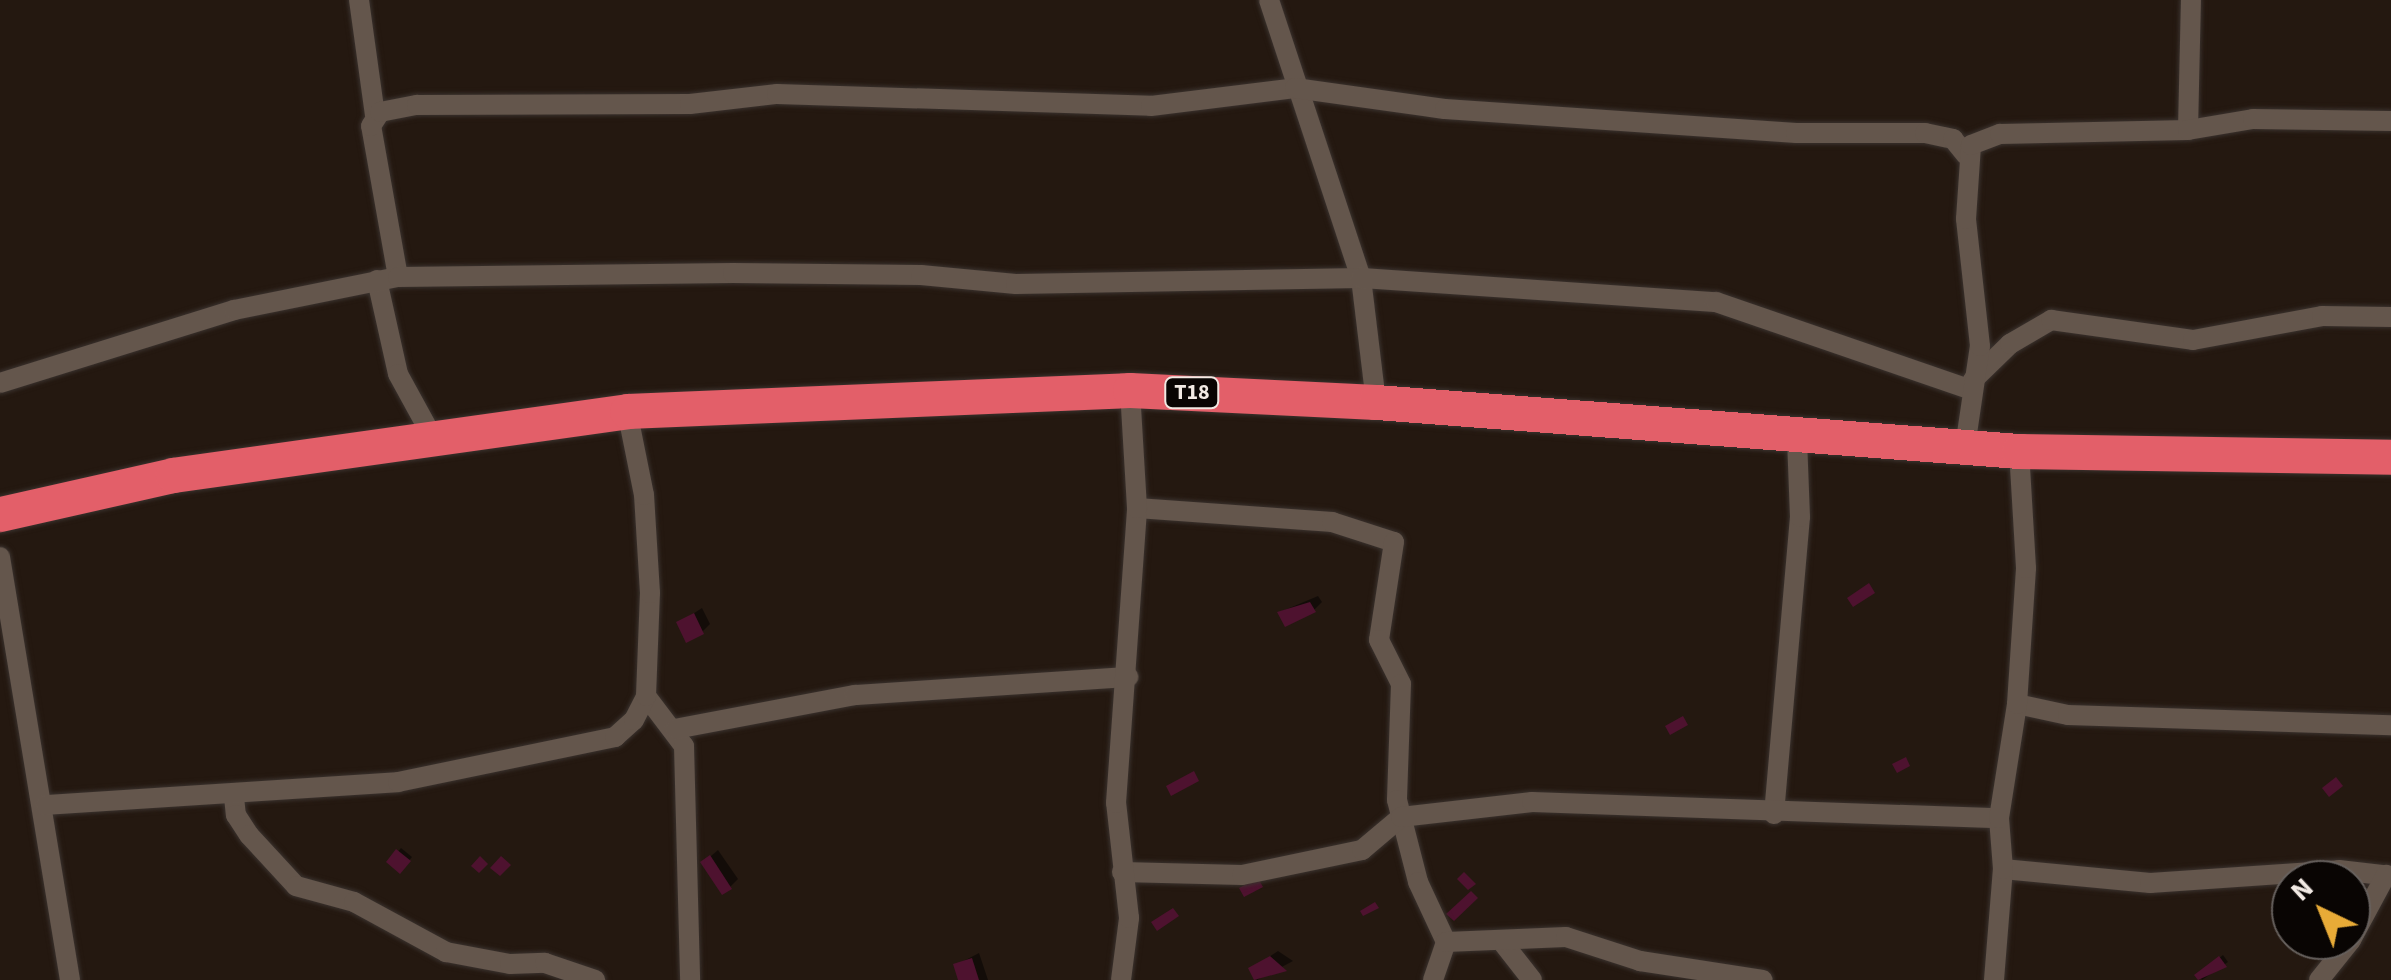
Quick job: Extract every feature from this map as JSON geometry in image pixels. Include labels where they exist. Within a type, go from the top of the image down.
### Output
[{"type":"highway","name":"T18","points":[[0,514],[173,474],[627,411],[1130,390],[1376,402],[1798,438],[2020,451],[2391,457]]},
{"type":"street","points":[[359,0],[375,115],[371,126],[398,374],[432,436]]},
{"type":"street","points":[[1269,0],[1294,88],[1361,278],[1376,402]]},
{"type":"street","points":[[2188,130],[2191,0]]},
{"type":"street","points":[[375,115],[417,106],[690,104],[777,94],[1152,106],[1294,88],[1445,110],[1796,133],[1925,133],[1953,139],[1966,155]]},
{"type":"street","points":[[1965,447],[1980,326],[1966,219],[1966,155],[1971,145],[2000,134],[2188,130],[2253,120],[2391,120]]},
{"type":"street","points":[[0,383],[234,310],[388,279],[920,275],[1016,284],[1361,278],[1716,302],[1972,385]]},
{"type":"street","points":[[1972,385],[2010,344],[2051,320],[2193,340],[2322,316],[2391,318]]},
{"type":"street","points":[[1121,980],[1130,946],[1116,826],[1136,508],[1130,390]]},
{"type":"street","points":[[46,806],[234,797],[434,778],[615,737],[646,696],[650,559],[627,411]]},
{"type":"street","points":[[1774,814],[1800,517],[1798,438]]},
{"type":"street","points":[[1994,980],[2003,869],[1999,818],[2017,704],[2026,568],[2020,451]]},
{"type":"street","points":[[1136,508],[1332,522],[1394,542],[1379,640],[1383,657],[1400,678],[1395,760],[1401,817],[1418,882],[1446,942],[1434,980]]},
{"type":"street","points":[[0,557],[46,806],[70,980]]},
{"type":"street","points":[[675,730],[856,695],[1128,677]]},
{"type":"street","points":[[646,696],[684,746],[690,980]]},
{"type":"street","points":[[2017,704],[2068,714],[2391,726]]},
{"type":"street","points":[[234,797],[236,816],[249,835],[296,886],[354,902],[446,952],[511,972],[544,962],[596,980]]},
{"type":"street","points":[[1122,872],[1242,874],[1362,850],[1401,817],[1532,802],[1684,802],[1774,814],[1999,818]]},
{"type":"street","points":[[2003,869],[2150,883],[2339,870],[2388,876],[2371,905]]},
{"type":"street","points":[[1446,942],[1503,943],[1566,937],[1640,961],[1763,980]]},
{"type":"street","points":[[1503,943],[1532,980]]},
{"type":"street","points":[[2319,980],[2335,960]]},
{"type":"building","points":[[1869,583],[1875,593],[1853,607],[1847,598]]},
{"type":"building","points":[[1310,602],[1316,612],[1285,627],[1277,612]]},
{"type":"building","points":[[694,613],[704,634],[686,643],[676,622]]},
{"type":"building","points":[[1683,716],[1688,725],[1670,735],[1665,726]]},
{"type":"building","points":[[1906,757],[1910,766],[1897,773],[1892,764]]},
{"type":"building","points":[[1194,771],[1199,781],[1171,796],[1166,786]]},
{"type":"building","points":[[2336,777],[2343,786],[2329,797],[2322,788]]},
{"type":"building","points":[[396,849],[411,861],[400,874],[386,862]]},
{"type":"building","points":[[710,855],[732,889],[722,895],[700,862]]},
{"type":"building","points":[[480,856],[488,864],[479,873],[471,866]]},
{"type":"building","points":[[501,856],[511,865],[500,876],[490,868]]},
{"type":"building","points":[[1464,872],[1476,884],[1468,890],[1457,879]]},
{"type":"building","points":[[1258,878],[1263,887],[1244,897],[1239,888]]},
{"type":"building","points":[[1471,891],[1478,898],[1454,921],[1446,914]]},
{"type":"building","points":[[1375,902],[1379,908],[1363,916],[1360,911]]},
{"type":"building","points":[[1173,908],[1179,916],[1157,931],[1151,922]]},
{"type":"building","points":[[1270,956],[1287,971],[1254,980],[1248,968]]},
{"type":"building","points":[[2219,956],[2227,967],[2198,980],[2194,975]]},
{"type":"building","points":[[972,958],[979,980],[958,980],[953,964]]}]
